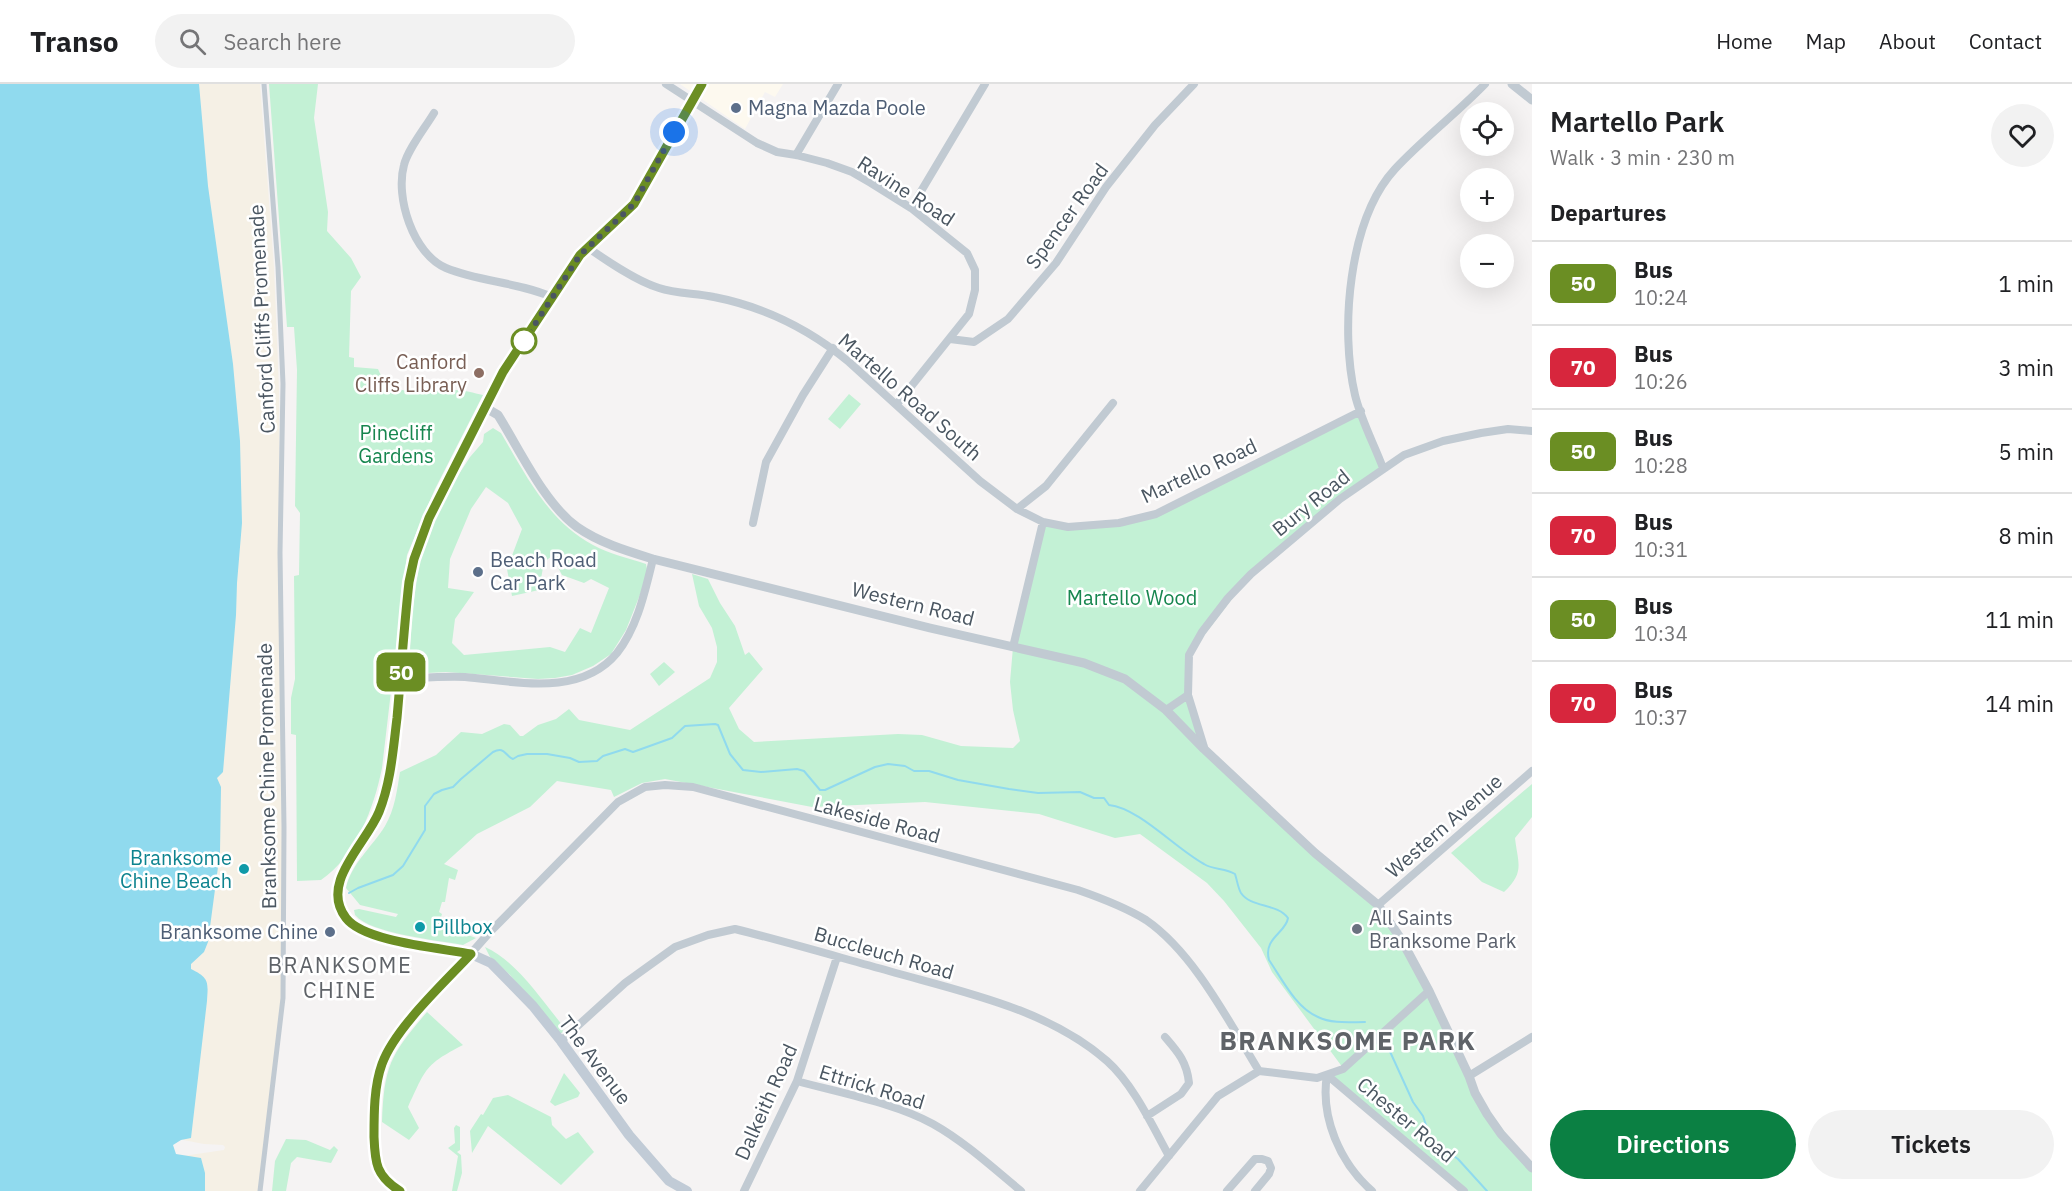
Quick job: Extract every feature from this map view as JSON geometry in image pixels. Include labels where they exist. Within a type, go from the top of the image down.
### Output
[{"type":"main road","points":[[486,408],[503,372],[587,247],[634,204],[702,84]]},
{"type":"main road","name":"The Avenue","points":[[486,408],[440,494],[414,559],[409,582],[394,748],[385,795],[372,829],[343,871],[338,892],[339,903],[346,919],[361,931],[372,936],[471,954],[484,958],[498,969],[561,1041],[629,1136],[669,1181],[687,1191]]},
{"type":"street","name":"Canford Cliffs Promenade","points":[[264,84],[278,267],[283,384],[280,553]]},
{"type":"street","name":"Ravine Road","points":[[666,84],[757,143],[777,152],[796,155],[852,172],[911,208],[967,253],[975,270],[975,290],[969,314],[897,404]]},
{"type":"street","points":[[796,155],[838,84]]},
{"type":"street","points":[[911,208],[985,84]]},
{"type":"street","name":"Spencer Road","points":[[950,339],[974,342],[1008,319],[1056,262],[1106,188],[1155,124],[1194,84]]},
{"type":"street","points":[[1383,468],[1355,397],[1349,360],[1348,313],[1354,263],[1364,227],[1377,196],[1394,170],[1485,84]]},
{"type":"street","points":[[1512,84],[1532,100]]},
{"type":"street","points":[[434,113],[404,165],[402,181],[406,208],[416,241],[427,254],[447,268],[552,297]]},
{"type":"street","name":"Martello Road South","points":[[587,247],[658,288],[714,297],[771,313],[791,322],[833,348],[980,481]]},
{"type":"street","points":[[753,523],[766,462],[803,395],[833,348]]},
{"type":"street","points":[[1017,509],[1046,486],[1113,403]]},
{"type":"street","name":"Western Road","points":[[486,408],[498,415],[552,502],[576,526],[618,549],[1084,663],[1125,679],[1166,710],[1204,749],[1315,853],[1378,905],[1401,939],[1429,991],[1475,1093],[1496,1127],[1532,1168]]},
{"type":"street","name":"Martello Road","points":[[980,481],[1017,509],[1043,522],[1068,527],[1087,527],[1119,522],[1156,514],[1361,411]]},
{"type":"street","name":"Bury Road","points":[[1204,749],[1188,695],[1189,655],[1202,632],[1228,598],[1251,574],[1340,499],[1404,455],[1443,441],[1508,429],[1532,431]]},
{"type":"street","points":[[1012,647],[1043,522]]},
{"type":"street","name":"Branksome Chine Promenade","points":[[260,1191],[283,998],[284,827],[280,553]]},
{"type":"street","points":[[400,679],[449,676],[541,684],[558,683],[582,677],[599,668],[616,654],[630,631],[644,597],[654,559]]},
{"type":"street","points":[[1166,710],[1188,695]]},
{"type":"street","name":"Western Avenue","points":[[1378,905],[1532,771]]},
{"type":"street","name":"Lakeside Road","points":[[400,1191],[385,1179],[379,1171],[375,1158],[375,1101],[381,1066],[387,1052],[402,1031],[540,880],[618,802],[645,787],[665,785],[693,787],[1078,890],[1107,900],[1145,920],[1172,942],[1192,966],[1259,1071]]},
{"type":"street","name":"Buccleuch Road","points":[[561,1041],[625,983],[675,947],[708,935],[735,929],[935,984],[1030,1014],[1060,1027],[1109,1062],[1147,1116],[1169,1156]]},
{"type":"street","name":"Dalkeith Road","points":[[744,1191],[797,1081],[837,957]]},
{"type":"street","points":[[1144,1190],[1218,1096],[1259,1071],[1317,1078],[1343,1069],[1429,991]]},
{"type":"street","points":[[1147,1116],[1181,1094],[1189,1083],[1188,1069],[1178,1052],[1165,1037]]},
{"type":"street","points":[[1469,1076],[1532,1037]]},
{"type":"street","points":[[1327,1075],[1325,1088],[1328,1117],[1340,1151],[1359,1180],[1372,1191]]},
{"type":"street","name":"Chester Road","points":[[1327,1075],[1464,1191]]},
{"type":"street","name":"Ettrick Road","points":[[797,1081],[882,1105],[934,1125],[975,1152],[1021,1191]]},
{"type":"street","points":[[1228,1189],[1255,1159],[1262,1159],[1268,1161],[1271,1168],[1255,1191]]},
{"type":"street","points":[[1228,1189],[1239,1191]]},
{"type":"shaded area","points":[[680,84],[783,84],[775,97],[765,92],[745,129]]},
{"type":"green space","name":"Pinecliff Gardens","points":[[269,84],[318,84],[314,118],[328,212],[327,231],[351,258],[361,277],[351,291],[349,357],[354,358],[354,367],[378,369],[384,379],[401,390],[422,392],[458,390],[483,395],[435,489],[407,555],[382,768],[374,799],[354,845],[333,870],[321,880],[297,881],[296,735],[291,734],[291,698],[295,679],[294,576],[299,575],[300,513],[295,506],[297,370],[294,327],[287,327]]},
{"type":"green space","points":[[849,394],[861,404],[840,429],[828,419]]},
{"type":"green space","name":"Martello Wood","points":[[1361,411],[1383,468],[1251,574],[1189,655],[1188,695],[1204,749],[1369,896],[1401,939],[1475,1093],[1532,1168],[1532,1191],[1464,1191],[1327,1075],[1343,1068],[1272,972],[1261,948],[1207,883],[1140,834],[1115,838],[1039,814],[925,802],[812,807],[665,779],[642,783],[614,797],[611,790],[557,781],[530,807],[477,834],[444,864],[458,870],[455,880],[449,878],[445,902],[442,902],[439,912],[442,914],[439,924],[476,938],[463,945],[389,932],[363,922],[355,915],[354,910],[359,909],[396,917],[398,914],[360,905],[346,888],[352,871],[388,820],[400,772],[436,755],[461,732],[482,734],[504,724],[510,725],[520,736],[523,736],[538,725],[556,719],[569,709],[579,720],[630,730],[710,678],[717,662],[717,647],[712,628],[699,606],[692,574],[708,579],[735,626],[745,655],[749,652],[763,669],[729,708],[739,729],[754,742],[898,734],[922,735],[961,746],[1013,748],[1020,741],[1010,682],[1013,647],[1043,522],[1068,527],[1156,514]]},
{"type":"green space","points":[[493,428],[501,433],[540,496],[563,523],[577,535],[606,551],[646,564],[643,587],[626,630],[611,654],[593,666],[572,675],[538,679],[446,672],[427,673],[414,663],[410,651],[412,614],[419,564],[425,543],[448,491],[470,457],[483,442],[484,434]],"holes":[[[486,487],[508,503],[522,529],[507,569],[512,596],[539,590],[544,562],[552,556],[562,575],[584,583],[591,579],[609,588],[591,633],[580,628],[565,652],[550,647],[464,655],[452,643],[455,619],[474,592],[448,588],[450,559],[471,509]]]},
{"type":"green space","points":[[664,662],[675,672],[659,686],[650,674]]},
{"type":"green space","points":[[1532,784],[1532,817],[1515,838],[1518,873],[1504,892],[1482,882],[1451,853]]},
{"type":"green space","points":[[485,947],[508,962],[528,983],[564,1027],[562,1033],[558,1033],[510,975],[490,957]]},
{"type":"green space","points":[[427,1012],[463,1045],[433,1063],[423,1076],[408,1107],[419,1128],[409,1140],[382,1122],[385,1087],[397,1050]]},
{"type":"green space","points":[[564,1073],[580,1093],[578,1097],[555,1106],[550,1102]]},
{"type":"green space","points":[[508,1095],[551,1117],[552,1125],[566,1139],[578,1132],[594,1152],[561,1185],[488,1126],[472,1153],[470,1131],[493,1098]]},
{"type":"green space","points":[[456,1125],[460,1127],[460,1150],[457,1152],[461,1155],[462,1173],[457,1191],[452,1191],[458,1156],[448,1148],[455,1143],[454,1128]]},
{"type":"green space","points":[[286,1139],[306,1140],[330,1150],[334,1146],[338,1150],[331,1163],[297,1157],[291,1163],[286,1191],[272,1191],[275,1161]]},
{"type":"sand","points":[[185,84],[260,84],[274,267],[279,390],[283,998],[260,1191],[190,1191],[183,1156],[224,1150],[225,1147],[183,1140],[186,1136]]},
{"type":"water","points":[[0,84],[199,84],[208,186],[233,364],[240,441],[242,523],[223,772],[217,778],[221,787],[220,852],[208,942],[204,952],[191,964],[191,969],[202,975],[207,982],[207,1001],[191,1138],[173,1145],[176,1154],[201,1158],[205,1173],[205,1191],[0,1191]]},
{"type":"waterway","points":[[349,893],[393,875],[403,866],[425,830],[425,806],[434,794],[453,787],[497,750],[513,759],[527,754],[547,754],[579,762],[597,761],[603,756],[625,749],[633,752],[672,738],[685,726],[715,724],[718,725],[730,754],[743,770],[761,772],[797,769],[804,771],[820,790],[825,790],[875,767],[888,764],[1009,789],[1038,793],[1080,792],[1094,798],[1104,798],[1109,805],[1133,813],[1204,864],[1235,874],[1240,891],[1245,898],[1283,913],[1288,918],[1269,946],[1269,960],[1296,1000],[1310,1013],[1329,1021],[1365,1022]]},
{"type":"waterway","points":[[1387,1045],[1413,1102],[1423,1116],[1431,1140],[1458,1159],[1487,1191]]},
{"type":"bus line","name":"50","points":[[400,1191],[385,1179],[379,1171],[375,1158],[375,1101],[381,1066],[387,1052],[402,1031],[471,954],[372,936],[361,931],[346,919],[339,903],[338,892],[343,871],[372,829],[390,774],[409,582],[414,559],[440,494],[503,372],[580,255],[634,204],[702,84]]},
{"type":"place","name":"Magna Mazda Poole","points":[[736,108]]},
{"type":"place","name":"Canford Cliffs Library","points":[[479,373]]},
{"type":"place","name":"Beach Road Car Park","points":[[478,572]]},
{"type":"place","name":"Branksome Chine Beach","points":[[244,869]]},
{"type":"place","name":"Pillbox","points":[[420,927]]},
{"type":"place","name":"All Saints Branksome Park","points":[[1357,929]]},
{"type":"place","name":"Branksome Chine","points":[[330,932]]},
{"type":"district","name":"BRANKSOME CHINE","points":[[340,978]]},
{"type":"district","name":"BRANKSOME PARK","points":[[1348,1041]]},
{"type":"route","points":[[524,341],[580,255],[634,204],[674,132]]}]
